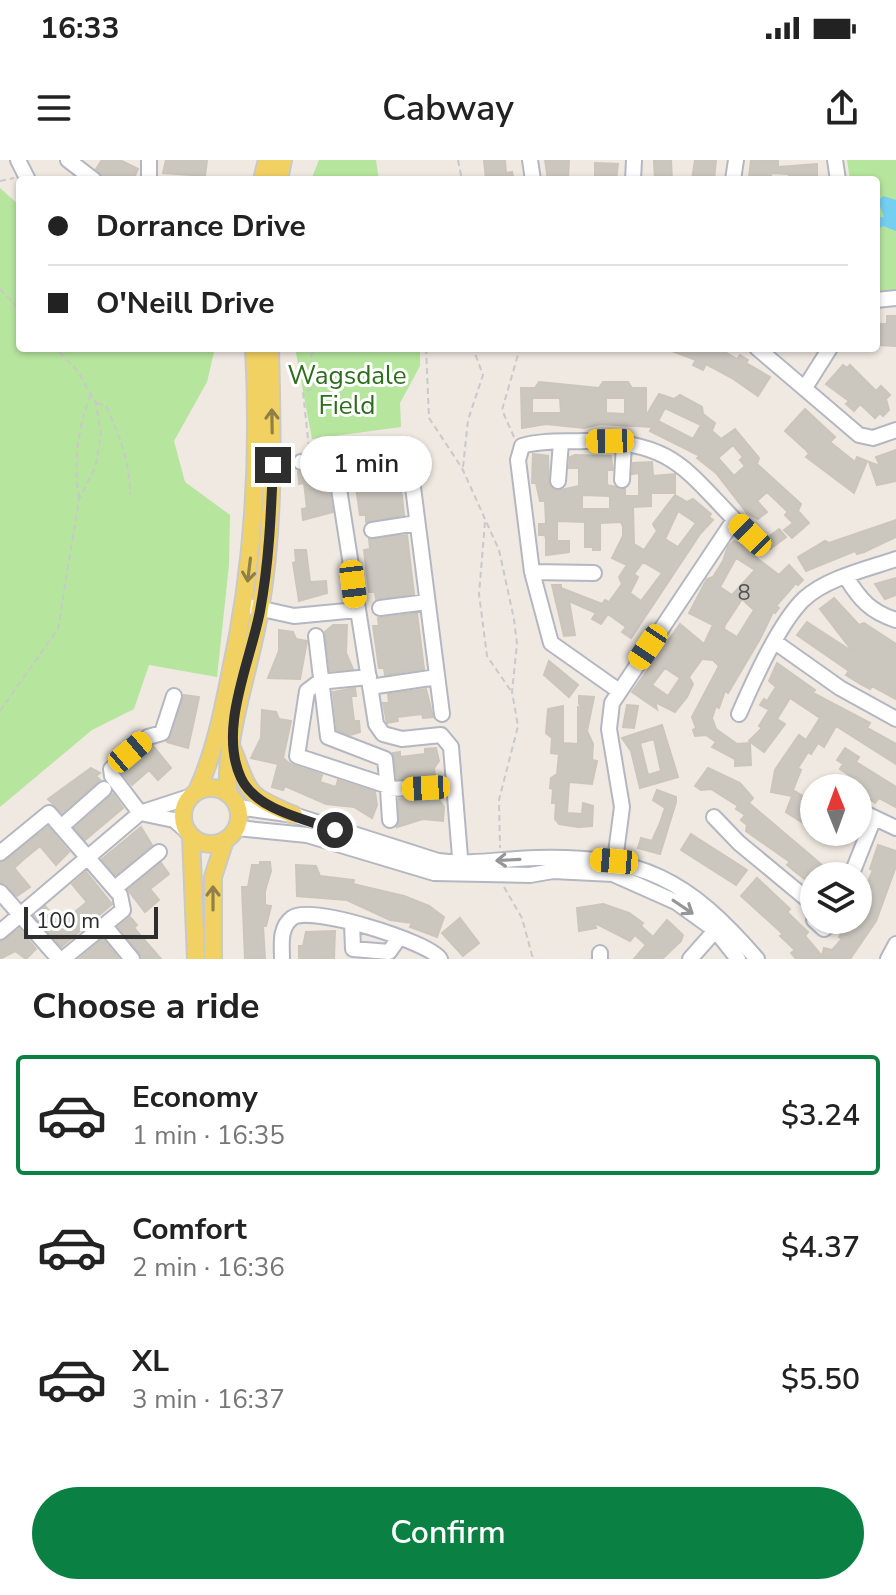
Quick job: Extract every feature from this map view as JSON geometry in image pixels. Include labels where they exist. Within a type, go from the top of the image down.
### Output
[{"type":"main road","points":[[213,959],[213,877],[231,834],[231,746],[252,608],[254,352]]},
{"type":"main road","points":[[196,959],[188,833],[182,814],[216,740],[270,529],[273,465],[270,352]]},
{"type":"main road","points":[[231,746],[241,779],[256,798],[294,815]]},
{"type":"main road","points":[[193,794],[214,788],[232,800]]},
{"type":"main road","points":[[188,833],[208,843],[231,834]]},
{"type":"street","points":[[68,160],[89,176]]},
{"type":"street","points":[[762,352],[864,437],[896,430]]},
{"type":"street","points":[[806,386],[827,352]]},
{"type":"street","points":[[558,481],[561,442]]},
{"type":"street","points":[[619,691],[551,643],[532,572],[518,460],[522,446],[561,442],[624,442],[652,447],[684,467],[750,535]]},
{"type":"street","points":[[622,480],[624,442]]},
{"type":"street","points":[[306,461],[407,447],[442,714]]},
{"type":"street","points":[[334,457],[376,724],[383,734],[402,739],[441,735],[451,747],[461,869]]},
{"type":"street","points":[[614,868],[622,807],[609,729],[612,703],[734,520]]},
{"type":"street","points":[[372,530],[417,523]]},
{"type":"street","points":[[739,714],[757,672],[804,599],[846,577],[896,559]]},
{"type":"street","points":[[532,572],[594,573]]},
{"type":"street","points":[[846,577],[859,599],[876,613],[896,620]]},
{"type":"street","points":[[380,608],[427,602]]},
{"type":"street","points":[[252,608],[294,616],[357,610]]},
{"type":"street","points":[[316,636],[319,682],[328,737],[385,759],[390,820]]},
{"type":"street","points":[[775,642],[840,688],[896,719]]},
{"type":"street","points":[[437,677],[319,682],[307,691],[296,745],[297,756],[388,788],[454,786]]},
{"type":"street","points":[[174,696],[162,733],[148,737],[111,769],[112,776],[140,813],[174,820],[188,833]]},
{"type":"street","points":[[61,827],[104,789]]},
{"type":"street","points":[[0,932],[140,813],[193,794]]},
{"type":"street","points":[[232,800],[294,815],[461,869]]},
{"type":"street","points":[[0,853],[49,813],[115,888],[123,910],[61,959],[0,892]]},
{"type":"street","points":[[714,817],[800,900]]},
{"type":"street","points":[[857,862],[874,818],[896,828]]},
{"type":"street","points":[[231,834],[307,835],[434,873],[461,869],[639,867],[682,886],[757,959]]},
{"type":"street","points":[[115,888],[159,852]]},
{"type":"street","points":[[282,959],[282,932],[292,917],[305,913],[352,923],[399,938],[438,956]]},
{"type":"street","points":[[352,923],[353,949],[389,952],[399,938]]},
{"type":"street","points":[[104,925],[132,959]]},
{"type":"street","points":[[690,959],[719,925]]},
{"type":"street","points":[[719,925],[738,959]]},
{"type":"street","points":[[888,959],[896,944]]},
{"type":"path","points":[[0,289],[16,304]]},
{"type":"path","points":[[59,352],[77,370],[96,403],[101,436],[95,468],[79,499]]},
{"type":"path","points":[[306,461],[303,392],[315,388],[311,355],[314,352]]},
{"type":"path","points":[[426,352],[429,418],[462,468],[499,550],[514,619],[517,644],[512,692],[518,726],[499,800],[502,868],[504,886],[530,939],[533,959]]},
{"type":"path","points":[[462,468],[468,420],[483,375],[474,352]]},
{"type":"path","points":[[519,352],[502,410],[509,433],[522,446]]},
{"type":"path","points":[[0,711],[58,629],[79,499],[74,464],[79,429],[91,394]]},
{"type":"path","points":[[96,403],[106,406],[117,429],[130,467],[130,495]]},
{"type":"path","points":[[485,519],[479,594],[487,656],[512,692]]},
{"type":"green space","points":[[319,160],[376,160],[378,176],[313,176]]},
{"type":"green space","points":[[847,160],[896,160],[896,297],[880,299],[880,176],[849,176]]},
{"type":"green space","points":[[0,188],[16,202],[16,352],[214,352],[207,382],[174,441],[185,482],[230,515],[229,565],[217,677],[149,665],[134,709],[92,730],[0,807]]},
{"type":"green space","name":"Wagsdale Field","points":[[296,352],[420,352],[420,366],[400,403],[401,427],[312,439]]},
{"type":"water","points":[[883,196],[896,200],[896,231],[883,226],[880,228],[880,218],[884,217],[880,199]]},
{"type":"building","points":[[102,160],[120,160],[138,169],[135,176],[103,176],[96,169]]},
{"type":"building","points":[[166,160],[207,160],[205,176],[163,173]]},
{"type":"building","points":[[484,160],[505,160],[506,173],[512,172],[513,176],[486,176]]},
{"type":"building","points":[[545,160],[569,160],[568,176],[547,176]]},
{"type":"building","points":[[654,160],[671,160],[672,176],[655,176]]},
{"type":"building","points":[[695,160],[716,160],[714,176],[693,176]]},
{"type":"building","points":[[751,160],[778,161],[778,167],[817,164],[817,176],[771,173],[771,176],[749,176]]},
{"type":"building","points":[[595,163],[618,164],[616,176],[595,176]]},
{"type":"building","points":[[887,316],[896,316],[896,346],[880,345],[880,324],[887,324]]},
{"type":"building","points":[[675,352],[725,352],[737,359],[740,355],[748,360],[746,363],[770,377],[758,396],[706,364],[703,370],[693,365],[696,360]]},
{"type":"building","points":[[843,365],[847,368],[850,365],[876,391],[881,386],[890,395],[886,399],[889,410],[883,416],[880,413],[875,418],[860,404],[854,411],[846,404],[849,401],[826,384]]},
{"type":"building","points":[[539,382],[599,388],[603,382],[628,382],[632,388],[646,388],[646,416],[659,394],[674,399],[680,395],[702,407],[703,414],[715,423],[712,431],[721,439],[735,429],[759,458],[757,464],[801,504],[798,511],[809,523],[792,538],[784,530],[793,523],[785,515],[788,512],[767,492],[757,501],[767,512],[758,519],[747,513],[716,473],[697,458],[700,456],[650,431],[652,427],[600,424],[584,428],[546,424],[522,428],[521,388],[535,388]],"holes":[[[532,398],[560,398],[561,413],[532,413]],[[606,398],[625,398],[625,414],[606,413]],[[665,408],[701,425],[693,439],[658,421]],[[733,445],[743,457],[740,460],[745,466],[734,476],[718,458]]]},
{"type":"building","points":[[805,409],[835,437],[830,442],[855,462],[857,457],[867,461],[854,493],[806,457],[809,454],[806,450],[785,431]]},
{"type":"building","points":[[896,450],[896,481],[877,485],[869,462],[880,466],[876,457]]},
{"type":"building","points":[[533,454],[548,456],[549,485],[556,491],[579,486],[579,468],[569,468],[570,457],[611,456],[613,470],[607,470],[607,485],[625,489],[625,496],[639,496],[639,473],[632,474],[633,463],[652,462],[653,476],[675,474],[675,493],[651,493],[651,506],[633,507],[634,544],[644,550],[657,531],[653,524],[675,495],[687,502],[693,499],[711,514],[709,517],[713,520],[700,534],[631,638],[622,632],[626,627],[608,614],[601,624],[592,619],[596,613],[569,601],[575,635],[564,636],[552,585],[561,585],[561,588],[602,604],[605,600],[609,602],[622,584],[619,577],[627,565],[612,558],[623,536],[623,527],[621,522],[600,523],[600,550],[593,550],[593,547],[585,547],[585,522],[557,521],[557,541],[569,541],[569,552],[546,555],[545,535],[539,535],[539,524],[546,524],[545,501],[540,501],[536,483],[532,483]],"holes":[[[582,495],[610,496],[610,509],[582,509]],[[678,511],[696,523],[678,547],[665,539]],[[643,562],[662,573],[641,601],[630,593],[638,577],[634,574]]]},
{"type":"building","points":[[398,459],[404,515],[366,522],[366,515],[360,515],[354,473],[360,473],[359,464]]},
{"type":"building","points":[[298,472],[326,474],[333,512],[303,520],[302,509],[307,508],[304,483],[299,484]]},
{"type":"building","points":[[896,520],[896,537],[864,552],[857,554],[855,551],[806,571],[798,557],[825,541],[829,543]]},
{"type":"building","points":[[779,529],[786,537],[770,549],[767,545],[754,556],[779,575],[789,565],[803,580],[798,585],[796,583],[776,606],[779,608],[773,612],[728,693],[725,691],[719,708],[716,706],[712,718],[716,729],[737,744],[750,743],[751,765],[735,766],[735,759],[712,747],[716,742],[706,735],[695,736],[693,730],[696,728],[692,717],[719,666],[713,660],[702,659],[689,677],[693,684],[687,697],[675,712],[655,702],[657,709],[632,692],[680,624],[704,644],[713,625],[689,613],[707,579],[713,577],[723,561],[728,546],[734,541],[751,550]],"holes":[[[736,558],[755,570],[732,595],[720,587]],[[742,599],[754,610],[737,637],[724,629]],[[665,668],[680,678],[668,696],[652,685]]]},
{"type":"building","points":[[407,535],[414,594],[376,599],[375,592],[369,592],[364,550],[370,549],[369,539]]},
{"type":"building","points":[[295,550],[306,550],[310,582],[326,581],[327,593],[299,601],[293,563],[296,562]]},
{"type":"building","points":[[896,578],[896,595],[885,599],[875,584]]},
{"type":"building","points":[[834,598],[859,625],[864,623],[896,644],[896,699],[846,675],[849,671],[797,635],[807,622],[853,652],[820,609]]},
{"type":"building","points":[[417,613],[424,669],[385,675],[384,668],[379,668],[373,626],[379,626],[378,618]]},
{"type":"building","points":[[333,625],[347,625],[346,653],[353,669],[330,671],[325,632]]},
{"type":"building","points":[[279,630],[293,632],[296,639],[307,641],[300,679],[268,678],[279,651]]},
{"type":"building","points":[[549,661],[578,685],[569,697],[544,675]]},
{"type":"building","points":[[777,663],[815,690],[813,693],[870,723],[867,728],[896,744],[896,764],[836,726],[824,747],[818,743],[798,768],[801,770],[793,790],[800,794],[800,821],[786,812],[792,796],[771,792],[775,770],[799,735],[806,740],[820,718],[790,698],[777,719],[785,724],[764,752],[749,741],[762,728],[759,726],[769,710],[760,705],[764,699],[767,701],[776,687],[769,681]]},
{"type":"building","points":[[355,688],[356,696],[351,696],[354,721],[359,721],[360,732],[350,735],[337,730],[333,692]]},
{"type":"building","points":[[426,689],[433,717],[423,718],[422,714],[397,717],[398,721],[387,723],[383,703],[389,703],[388,694]]},
{"type":"building","points":[[184,695],[199,697],[188,748],[167,742]]},
{"type":"building","points":[[579,696],[594,697],[587,731],[593,744],[592,760],[597,761],[592,784],[569,782],[567,813],[582,814],[583,803],[593,806],[592,826],[578,827],[559,824],[555,819],[556,803],[552,803],[553,789],[550,788],[551,778],[557,774],[559,754],[551,753],[552,738],[546,733],[548,709],[563,706],[563,743],[578,744],[578,707],[584,708],[579,704]]},
{"type":"building","points":[[627,705],[638,706],[634,728],[623,727]]},
{"type":"building","points":[[262,710],[276,712],[279,719],[291,721],[283,758],[290,764],[322,775],[320,782],[336,787],[338,780],[375,792],[377,805],[372,818],[354,807],[326,804],[285,786],[283,790],[272,787],[278,764],[251,758],[261,738]]},
{"type":"building","points":[[662,725],[678,777],[640,788],[631,751],[622,738]],"holes":[[[654,739],[661,771],[648,775],[640,743]]]},
{"type":"building","points":[[153,746],[171,768],[158,780],[149,770],[132,785],[122,773]]},
{"type":"building","points":[[436,748],[439,761],[434,768],[435,777],[397,779],[393,753],[400,752],[400,757],[425,754],[425,749]]},
{"type":"building","points":[[845,748],[859,757],[856,762],[896,787],[896,807],[879,798],[875,803],[872,801],[872,774],[847,774],[840,769],[843,764],[837,760]]},
{"type":"building","points":[[91,768],[100,773],[96,776],[100,780],[62,813],[48,799]]},
{"type":"building","points":[[708,768],[740,783],[753,798],[749,803],[819,862],[800,862],[800,876],[787,865],[790,862],[746,831],[747,825],[741,820],[745,815],[736,809],[738,806],[711,789],[701,790],[695,786]]},
{"type":"building","points":[[657,790],[676,797],[660,854],[638,848],[641,838],[652,841],[665,808],[653,800]]},
{"type":"building","points":[[113,794],[123,808],[85,840],[75,828]]},
{"type":"building","points":[[437,797],[444,807],[443,821],[423,819],[397,827],[399,799]]},
{"type":"building","points":[[48,827],[69,852],[56,865],[40,846],[24,859],[14,868],[30,887],[17,896],[0,882],[0,863]]},
{"type":"building","points":[[141,827],[152,845],[116,875],[102,859]]},
{"type":"building","points":[[691,834],[747,870],[736,885],[681,850]]},
{"type":"building","points":[[878,845],[896,851],[896,866],[872,927],[873,870]]},
{"type":"building","points":[[260,862],[270,862],[271,871],[265,891],[265,905],[271,906],[266,926],[263,926],[265,959],[245,959],[242,887],[248,887],[252,865],[260,865]]},
{"type":"building","points":[[161,863],[169,874],[150,889],[159,900],[145,912],[128,890]]},
{"type":"building","points":[[296,865],[316,866],[320,876],[354,880],[353,884],[404,896],[429,906],[444,917],[437,937],[410,927],[412,923],[390,920],[347,900],[297,896]]},
{"type":"building","points":[[86,872],[112,904],[61,947],[34,916],[45,906],[60,924],[87,902],[72,884]]},
{"type":"building","points":[[757,878],[790,909],[787,912],[800,924],[800,934],[806,934],[822,956],[824,948],[832,950],[842,939],[839,937],[841,934],[867,934],[850,959],[796,959],[791,953],[795,950],[780,936],[783,934],[741,896]]},
{"type":"building","points":[[603,904],[629,913],[643,923],[641,926],[653,937],[667,920],[683,935],[681,941],[662,959],[634,959],[646,945],[635,935],[630,941],[595,923],[596,928],[579,931],[577,908]]},
{"type":"building","points":[[130,917],[137,925],[134,928],[161,959],[142,959],[118,927]]},
{"type":"building","points":[[460,918],[479,943],[463,956],[442,933]]},
{"type":"building","points":[[19,929],[36,949],[26,959],[15,951],[0,959],[0,942]]},
{"type":"building","points":[[335,931],[334,959],[299,959],[299,946],[303,946],[306,932]]},
{"type":"building","points":[[103,939],[119,959],[79,959]]},
{"type":"route","points":[[273,465],[270,529],[260,610],[231,746],[241,779],[256,798],[335,830]]}]
